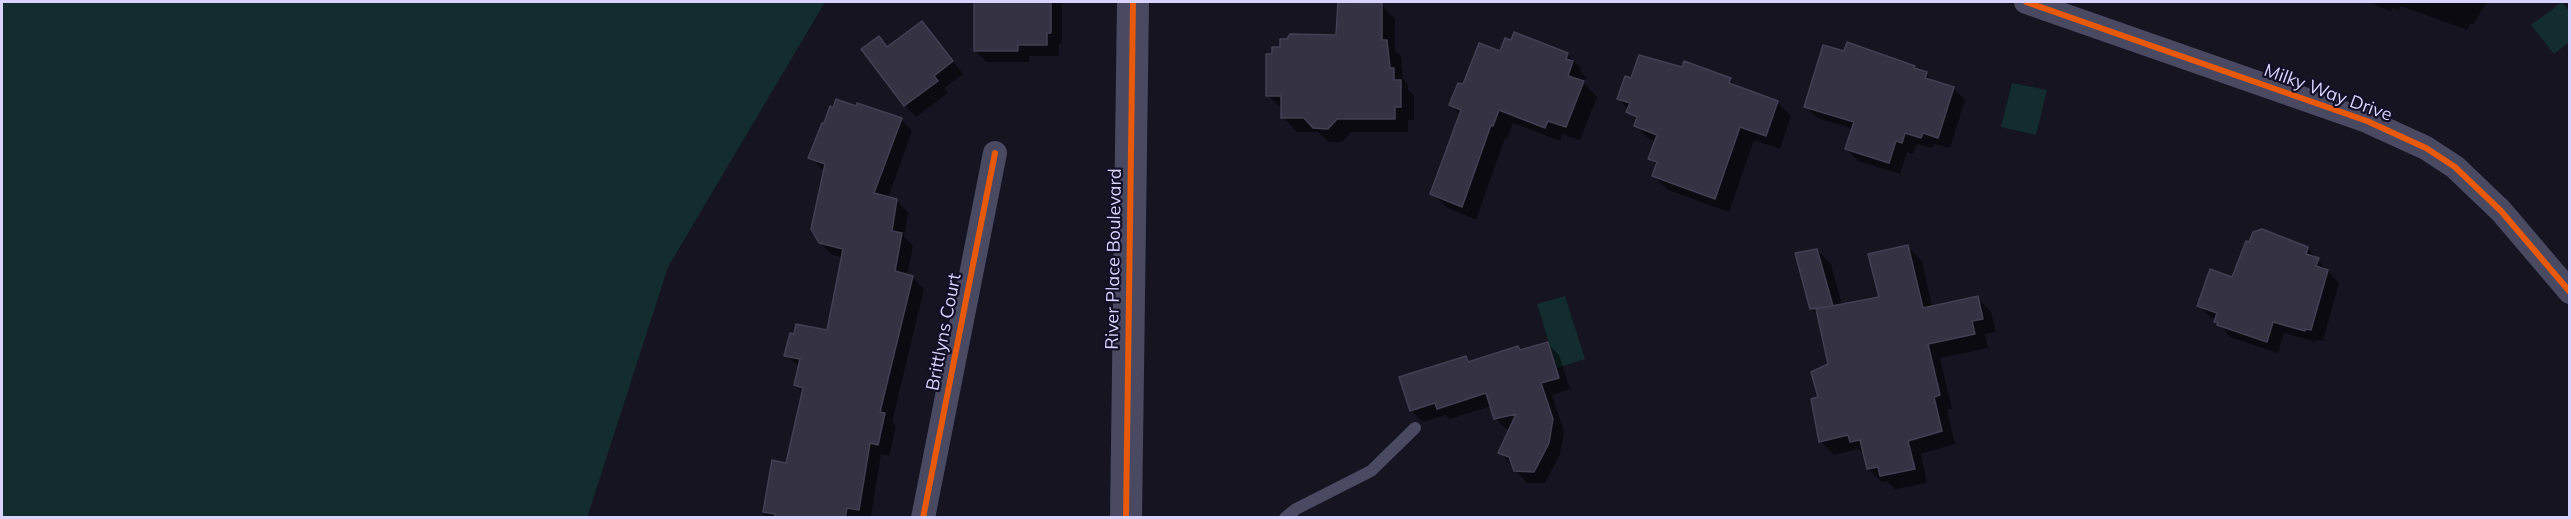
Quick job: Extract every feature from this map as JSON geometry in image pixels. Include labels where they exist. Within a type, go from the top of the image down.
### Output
[{"type":"street","name":"River Place Boulevard","points":[[1126,518],[1133,2]]},
{"type":"street","name":"Milky Way Drive","points":[[2026,2],[2367,121],[2426,148],[2455,167],[2501,211],[2570,292]]},
{"type":"street","name":"Brittlyns Court","points":[[923,518],[995,153]]},
{"type":"lane","points":[[1285,518],[1296,509],[1371,471],[1415,428]]},
{"type":"green space","points":[[2,2],[825,2],[668,267],[587,518],[2,517]]},
{"type":"green space","points":[[2562,2],[2569,11],[2569,42],[2554,54],[2531,25]]},
{"type":"green space","points":[[2012,83],[2047,90],[2036,135],[2001,127]]},
{"type":"green space","points":[[1565,296],[1585,359],[1557,368],[1537,304]]},
{"type":"building","points":[[974,2],[1051,2],[1051,33],[1047,33],[1047,45],[1018,45],[1018,51],[974,51]]},
{"type":"building","points":[[1338,2],[1382,3],[1382,40],[1387,40],[1390,68],[1394,68],[1394,80],[1401,80],[1401,107],[1395,107],[1395,119],[1337,119],[1328,129],[1313,128],[1304,118],[1281,118],[1281,96],[1266,96],[1266,54],[1272,54],[1272,47],[1280,47],[1280,39],[1287,39],[1290,34],[1336,35]]},
{"type":"building","points":[[922,21],[953,61],[934,76],[938,81],[904,106],[861,49],[879,36],[887,47]]},
{"type":"building","points":[[1514,32],[1568,53],[1566,59],[1573,61],[1568,76],[1584,81],[1566,127],[1548,121],[1545,128],[1499,110],[1493,126],[1491,125],[1462,207],[1430,194],[1461,110],[1449,105],[1458,83],[1463,84],[1479,43],[1500,51],[1505,38],[1511,40]]},
{"type":"building","points":[[1847,42],[1915,66],[1914,68],[1927,72],[1925,78],[1954,87],[1938,138],[1923,133],[1921,138],[1905,133],[1902,143],[1896,141],[1889,163],[1845,149],[1854,122],[1804,107],[1823,45],[1844,51]]},
{"type":"building","points":[[1639,55],[1682,67],[1684,61],[1731,78],[1729,83],[1778,101],[1766,136],[1740,127],[1715,199],[1652,176],[1657,162],[1648,159],[1657,135],[1634,126],[1637,117],[1626,112],[1630,103],[1617,99],[1625,76],[1631,78]]},
{"type":"building","points":[[836,99],[856,106],[857,103],[902,118],[874,193],[897,199],[892,231],[902,233],[895,271],[913,276],[880,412],[885,413],[878,445],[870,443],[859,510],[847,508],[845,518],[775,518],[775,514],[763,512],[772,460],[786,463],[803,388],[794,385],[800,359],[784,356],[790,333],[794,334],[796,324],[827,330],[843,249],[819,243],[811,229],[825,164],[808,158],[830,106],[833,108]]},
{"type":"building","points":[[2262,229],[2308,247],[2306,254],[2319,258],[2316,266],[2328,270],[2311,330],[2305,329],[2305,331],[2273,322],[2267,342],[2217,325],[2218,323],[2214,322],[2217,313],[2197,306],[2210,269],[2232,277],[2246,241],[2249,242],[2253,232]]},
{"type":"building","points":[[1908,245],[1923,308],[1978,296],[1983,319],[1972,321],[1975,334],[1928,344],[1940,395],[1934,397],[1942,431],[1908,441],[1915,469],[1880,476],[1878,467],[1867,469],[1860,440],[1850,442],[1848,435],[1819,442],[1811,399],[1818,397],[1811,372],[1828,364],[1816,309],[1879,297],[1868,254]]},
{"type":"building","points":[[1817,249],[1833,306],[1810,309],[1795,253]]},
{"type":"building","points":[[1548,342],[1559,378],[1541,383],[1553,419],[1549,443],[1534,472],[1514,471],[1509,457],[1498,453],[1516,414],[1494,419],[1486,393],[1437,409],[1435,403],[1410,411],[1399,377],[1466,356],[1468,362],[1518,346],[1520,350]]},
{"type":"cycle path","points":[[1126,518],[1133,2]]},
{"type":"cycle path","points":[[2026,2],[2367,121],[2426,148],[2455,167],[2501,211],[2570,292]]},
{"type":"cycle path","points":[[923,518],[995,153]]}]
